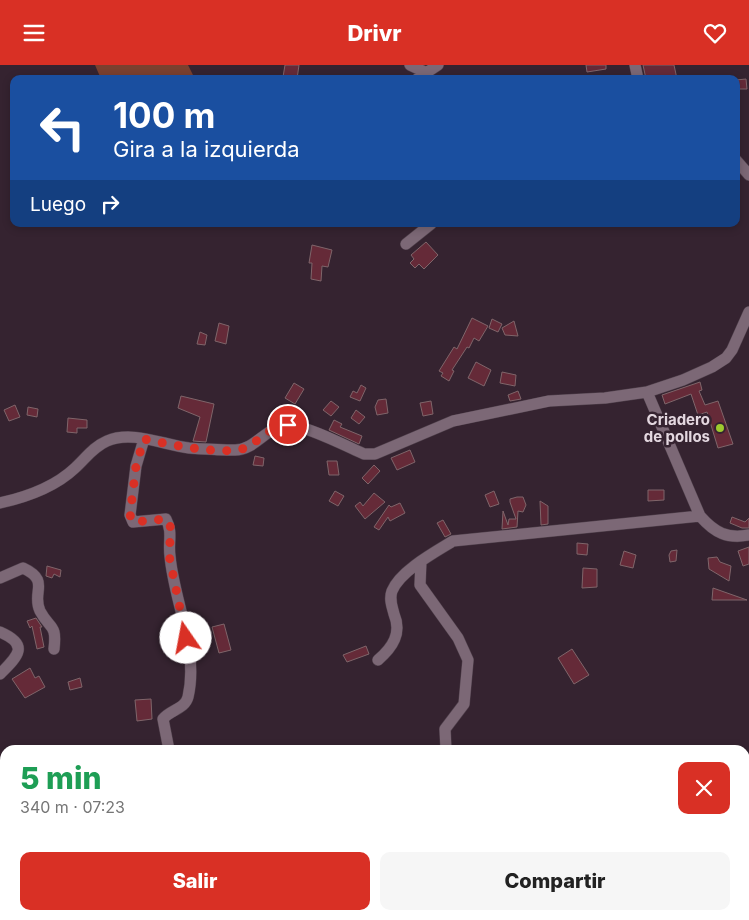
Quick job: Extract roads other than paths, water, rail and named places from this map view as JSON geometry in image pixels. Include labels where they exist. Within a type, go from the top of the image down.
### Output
[{"type":"street","points":[[410,65],[421,75]]},
{"type":"street","points":[[423,75],[438,65]]},
{"type":"street","points":[[740,165],[749,175]]},
{"type":"street","points":[[406,245],[428,227]]},
{"type":"street","points":[[0,503],[55,484],[75,468],[94,448],[107,441],[124,437],[188,447],[238,450],[249,447],[262,436],[277,428],[288,425],[302,427],[364,454],[375,454],[453,421],[549,401],[605,398],[647,392],[712,367],[726,358],[732,350],[749,312]]},
{"type":"street","points":[[647,392],[700,516],[711,529],[724,536],[749,535]]},
{"type":"street","points":[[144,439],[136,466],[130,515],[133,522],[166,519],[171,528],[169,555],[188,652],[188,698],[184,705],[168,713],[163,719],[168,745]]},
{"type":"street","points":[[378,660],[391,649],[397,636],[395,616],[391,605],[391,592],[404,576],[421,561],[454,541],[700,516]]},
{"type":"street","points":[[421,561],[420,585],[458,638],[468,660],[464,704],[445,729],[446,745]]},
{"type":"street","points":[[0,578],[23,568],[36,576],[39,582],[41,611],[53,626],[55,635],[54,649]]},
{"type":"street","points":[[0,633],[15,639],[18,652],[0,674]]},
{"type":"place","name":"Criadero de pollos","points":[[720,428]]}]
